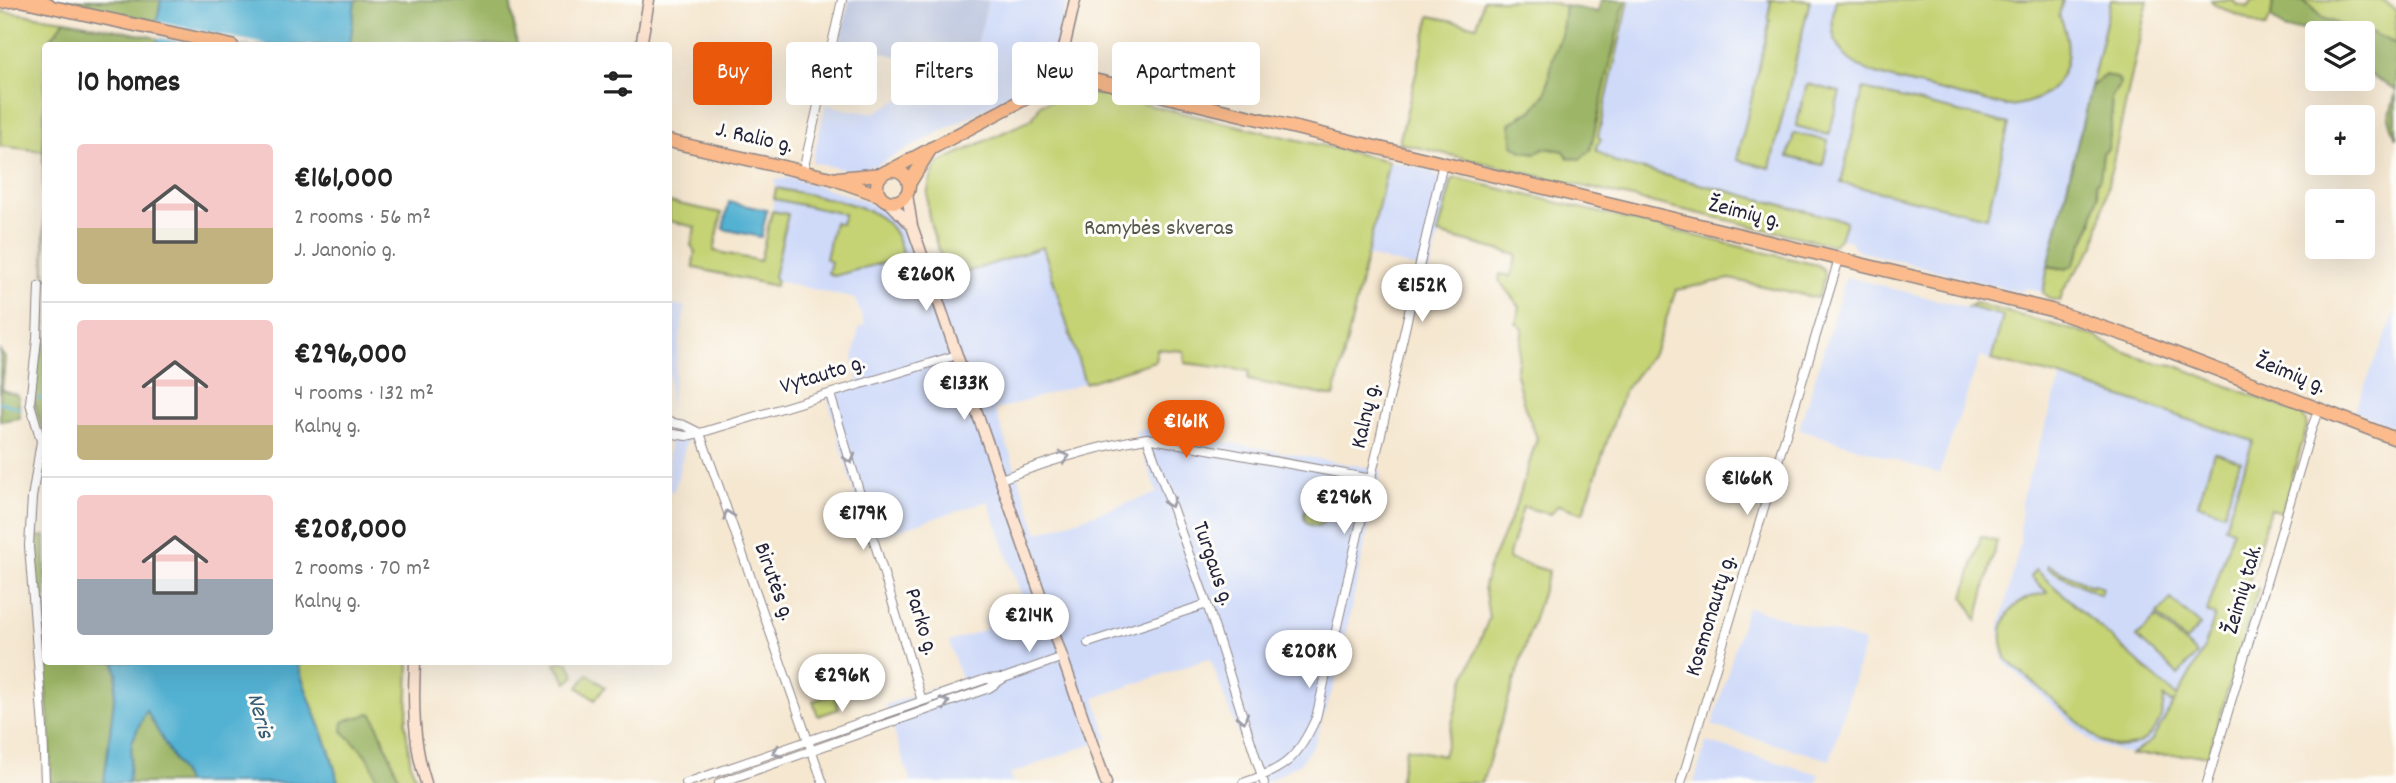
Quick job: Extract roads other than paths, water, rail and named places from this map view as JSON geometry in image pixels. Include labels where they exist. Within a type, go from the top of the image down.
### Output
[{"type":"main road","points":[[0,2],[20,0],[41,3],[214,42]]},
{"type":"main road","points":[[642,42],[649,0]]},
{"type":"main road","points":[[1065,42],[1075,0]]},
{"type":"main road","name":"Žeimių g.","points":[[1098,81],[2065,314],[2152,344],[2396,439]]},
{"type":"main road","points":[[912,226],[884,198],[877,184],[886,172],[1013,105]]},
{"type":"main road","name":"J. Ralio g.","points":[[672,142],[831,178],[884,198]]},
{"type":"main road","points":[[884,198],[899,201],[932,148]]},
{"type":"main road","points":[[886,172],[896,170],[905,175],[912,226],[1106,783]]},
{"type":"main road","name":"J. Ralio g.","points":[[831,178],[886,172]]},
{"type":"main road","points":[[415,665],[415,734],[426,783]]},
{"type":"street","points":[[803,171],[842,0]]},
{"type":"street","name":"Kalnų g.","points":[[1243,783],[1263,780],[1292,760],[1306,742],[1317,718],[1443,163]]},
{"type":"street","name":"Kosmonautų g.","points":[[1681,783],[1839,258]]},
{"type":"street","points":[[39,286],[30,403],[41,441],[32,498],[29,546],[46,783]]},
{"type":"street","name":"Vytauto g.","points":[[672,434],[686,436],[700,433],[957,355]]},
{"type":"street","name":"Parko g.","points":[[830,394],[922,701]]},
{"type":"street","name":"Žeimių tak.","points":[[2207,783],[2319,409]]},
{"type":"street","points":[[672,423],[700,433]]},
{"type":"street","name":"Birutės g.","points":[[700,433],[823,783]]},
{"type":"street","points":[[1001,479],[1052,460],[1147,438],[1372,479]]},
{"type":"street","name":"Turgaus g.","points":[[1147,438],[1207,604],[1263,780]]},
{"type":"street","points":[[1088,643],[1207,604]]},
{"type":"street","points":[[686,783],[989,688],[1004,678],[1063,657]]},
{"type":"street","points":[[719,783],[922,701],[986,679],[1004,678]]},
{"type":"water","points":[[161,0],[355,0],[350,42],[158,42],[157,22]]},
{"type":"water","points":[[729,202],[767,210],[761,237],[723,229]]},
{"type":"water","name":"Neris","points":[[116,665],[298,665],[330,752],[338,783],[187,783],[146,710],[132,742],[128,783],[104,783],[117,674]]},
{"type":"waterway","points":[[38,399],[42,397]]},
{"type":"waterway","points":[[0,402],[20,408]]},
{"type":"park label","name":"Ramybės skveras","points":[[1159,229]]}]
